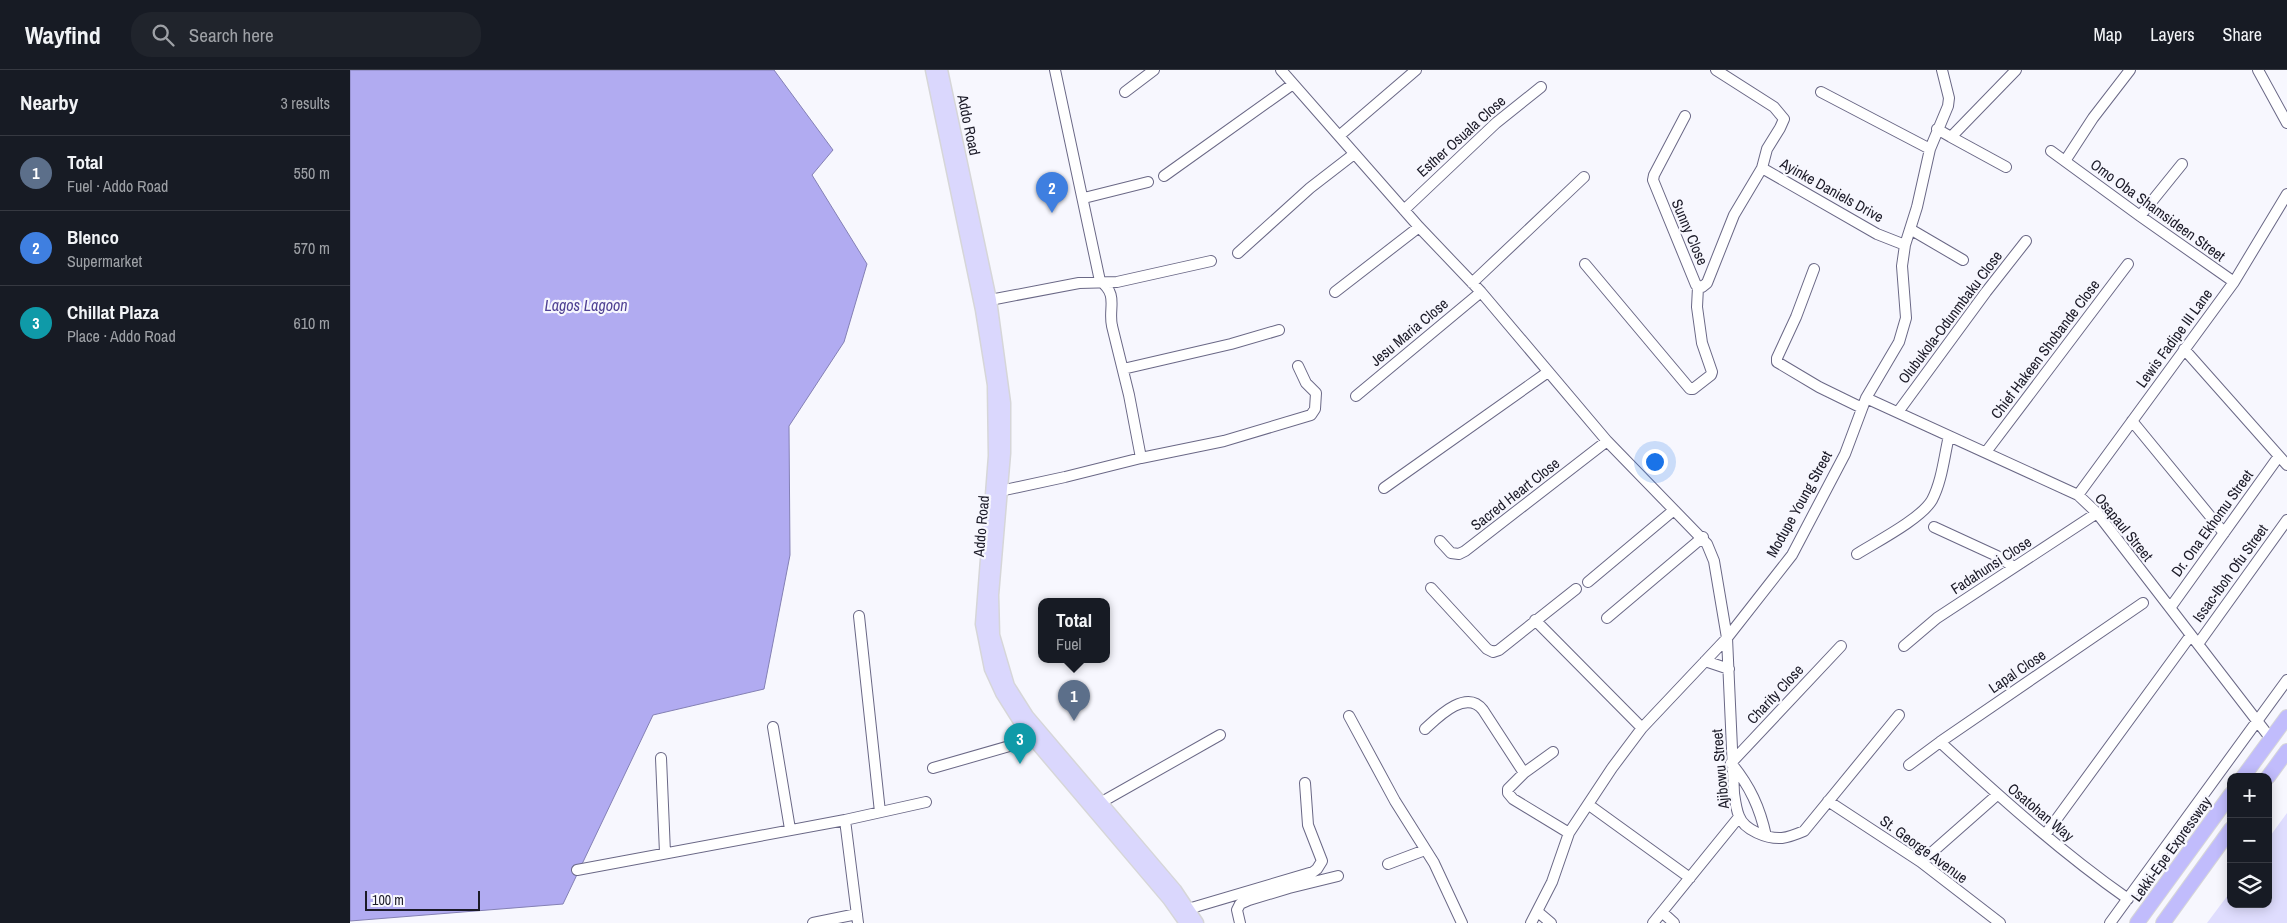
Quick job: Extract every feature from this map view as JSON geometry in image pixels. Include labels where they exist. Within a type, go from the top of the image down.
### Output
[{"type":"highway","points":[[2246,773],[2287,717]]},
{"type":"highway","points":[[2271,773],[2287,751]]},
{"type":"highway","name":"Lekki-Epe Expressway","points":[[2137,923],[2227,799]]},
{"type":"highway","points":[[2163,923],[2227,835]]},
{"type":"main road","name":"Addo Road","points":[[932,70],[982,310],[994,385],[995,456],[983,597],[983,634],[996,681],[1014,714],[1034,740],[1170,900],[1186,923]]},
{"type":"main road","name":"Addo Road","points":[[941,70],[990,300],[1004,403],[1004,453],[992,619],[993,635],[1000,664],[1008,686],[1027,716],[1175,890],[1197,923]]},
{"type":"street","points":[[1055,70],[1084,198],[1100,281],[1105,285],[1112,297],[1110,317],[1123,369],[1141,458]]},
{"type":"street","points":[[1124,92],[1154,70]]},
{"type":"street","points":[[1280,70],[1404,210],[1481,292],[1608,441],[1674,510],[1703,537],[1607,618]]},
{"type":"street","points":[[1339,136],[1416,70]]},
{"type":"street","name":"Ayinke Daniels Drive","points":[[1716,70],[1774,107],[1784,117],[1765,154],[1762,168],[1878,234],[1905,245]]},
{"type":"street","name":"Modupe Young Street","points":[[1532,923],[1552,882],[1569,833],[1642,728],[1727,638],[1798,544],[1845,454],[1864,403],[1899,342],[1906,318],[1902,266],[1905,245],[1917,207],[1930,149],[1948,106],[1942,70]]},
{"type":"street","points":[[1951,137],[2016,70]]},
{"type":"street","points":[[2066,161],[2093,118],[2130,70]]},
{"type":"street","points":[[2258,70],[2287,123]]},
{"type":"street","points":[[1164,176],[1293,84]]},
{"type":"street","name":"Esther Osuala Close","points":[[1404,210],[1489,129],[1540,87]]},
{"type":"street","points":[[1821,92],[1930,149]]},
{"type":"street","name":"Sunny Close","points":[[1685,116],[1653,180],[1698,287],[1707,283],[1734,214],[1762,168]]},
{"type":"street","points":[[1937,129],[2006,167]]},
{"type":"street","name":"Omo Oba Shamsideen Street","points":[[2051,151],[2234,282]]},
{"type":"street","points":[[1238,253],[1310,188],[1354,154]]},
{"type":"street","points":[[2140,216],[2182,164]]},
{"type":"street","points":[[1472,283],[1584,177]]},
{"type":"street","points":[[1084,198],[1148,182]]},
{"type":"street","name":"Lewis Fadipe III Lane","points":[[2078,495],[2234,282],[2287,194]]},
{"type":"street","points":[[1335,292],[1419,226]]},
{"type":"street","points":[[1910,229],[1963,260]]},
{"type":"street","name":"Olubukola-Odunmbaku Close","points":[[1898,412],[2026,241]]},
{"type":"street","points":[[990,300],[1079,283],[1117,282],[1211,261]]},
{"type":"street","points":[[1585,264],[1690,389],[1693,389],[1705,380],[1712,372],[1702,343],[1697,307],[1698,287]]},
{"type":"street","name":"Chief Hakeen Shobande Close","points":[[1986,452],[2128,264]]},
{"type":"street","name":"Osapaul Street","points":[[1814,269],[1796,318],[1777,358],[1780,365],[1819,387],[1864,403],[1898,412],[2078,495],[2097,513],[2271,739]]},
{"type":"street","name":"Jesu Maria Close","points":[[1356,396],[1481,292]]},
{"type":"street","points":[[1123,369],[1231,344],[1280,330]]},
{"type":"street","points":[[2184,349],[2287,465]]},
{"type":"street","points":[[1000,491],[1224,441],[1311,415],[1315,409],[1316,393],[1306,383],[1298,366]]},
{"type":"street","points":[[1384,488],[1548,372]]},
{"type":"street","points":[[2132,421],[2224,533]]},
{"type":"street","points":[[1857,554],[1910,520],[1930,503],[1939,479],[1949,436]]},
{"type":"street","name":"Sacred Heart Close","points":[[1440,541],[1451,553],[1459,554],[1466,551],[1608,441]]},
{"type":"street","name":"Dr. Ona Ekhomu Street","points":[[2170,608],[2279,456]]},
{"type":"street","points":[[1588,582],[1674,510]]},
{"type":"street","name":"Fadahunsi Close","points":[[1904,646],[1937,618],[2097,513]]},
{"type":"street","name":"Issac-Iboh Ofu Street","points":[[2198,644],[2287,520]]},
{"type":"street","points":[[1934,527],[1997,556],[2014,568]]},
{"type":"street","name":"Ajibowu Street","points":[[1703,537],[1714,561],[1727,638],[1733,746],[1731,763],[1739,817],[1750,829],[1766,836],[1780,838],[1791,837],[1804,831],[1900,715]]},
{"type":"street","points":[[1431,588],[1487,649],[1493,652],[1499,650],[1576,589]]},
{"type":"street","name":"Lapal Close","points":[[1909,765],[2143,603]]},
{"type":"street","points":[[859,616],[880,812]]},
{"type":"street","points":[[1535,620],[1642,728]]},
{"type":"street","points":[[2045,835],[2191,635]]},
{"type":"street","name":"Charity Close","points":[[1731,763],[1841,646]]},
{"type":"street","points":[[1705,661],[1729,669]]},
{"type":"street","points":[[2110,923],[2287,680]]},
{"type":"street","points":[[1425,729],[1454,706],[1466,703],[1476,704],[1483,710],[1524,773]]},
{"type":"street","points":[[1349,716],[1395,801],[1450,895],[1462,923]]},
{"type":"street","points":[[773,727],[790,829]]},
{"type":"street","points":[[1100,803],[1220,735]]},
{"type":"street","points":[[933,768],[1034,740]]},
{"type":"street","name":"Osatohan Way","points":[[1940,742],[1997,795],[2128,900]]},
{"type":"street","points":[[1553,752],[1524,773],[1508,789],[1509,796],[1569,833]]},
{"type":"street","points":[[661,758],[665,853]]},
{"type":"street","points":[[1731,763],[1750,789],[1760,812],[1766,836]]},
{"type":"street","points":[[1188,908],[1313,872],[1317,869],[1322,861],[1308,824],[1304,783]]},
{"type":"street","points":[[1921,862],[1997,795]]},
{"type":"street","name":"St. George Avenue","points":[[1828,801],[1921,862],[2000,923]]},
{"type":"street","points":[[577,870],[845,820],[926,802]]},
{"type":"street","points":[[1589,805],[1690,878]]},
{"type":"street","points":[[1653,923],[1739,817]]},
{"type":"street","points":[[813,923],[857,919],[845,820]]},
{"type":"street","points":[[1388,864],[1425,850]]},
{"type":"street","points":[[1240,923],[1236,910],[1243,902],[1338,876]]},
{"type":"street","points":[[1538,912],[1551,923]]},
{"type":"street","points":[[1662,912],[1674,923]]},
{"type":"shaded area","points":[[2287,813],[2287,923],[2207,923],[2227,896],[2227,908],[2272,908],[2272,834]]},
{"type":"water","name":"Lagos Lagoon","points":[[350,70],[774,70],[833,150],[812,175],[867,264],[844,342],[789,426],[790,555],[764,689],[653,715],[563,904],[350,921]]},
{"type":"place","name":"Blenco","points":[[1052,213]]},
{"type":"place","name":"Total","points":[[1074,721]]},
{"type":"place","name":"Chillat Plaza","points":[[1020,764]]}]
